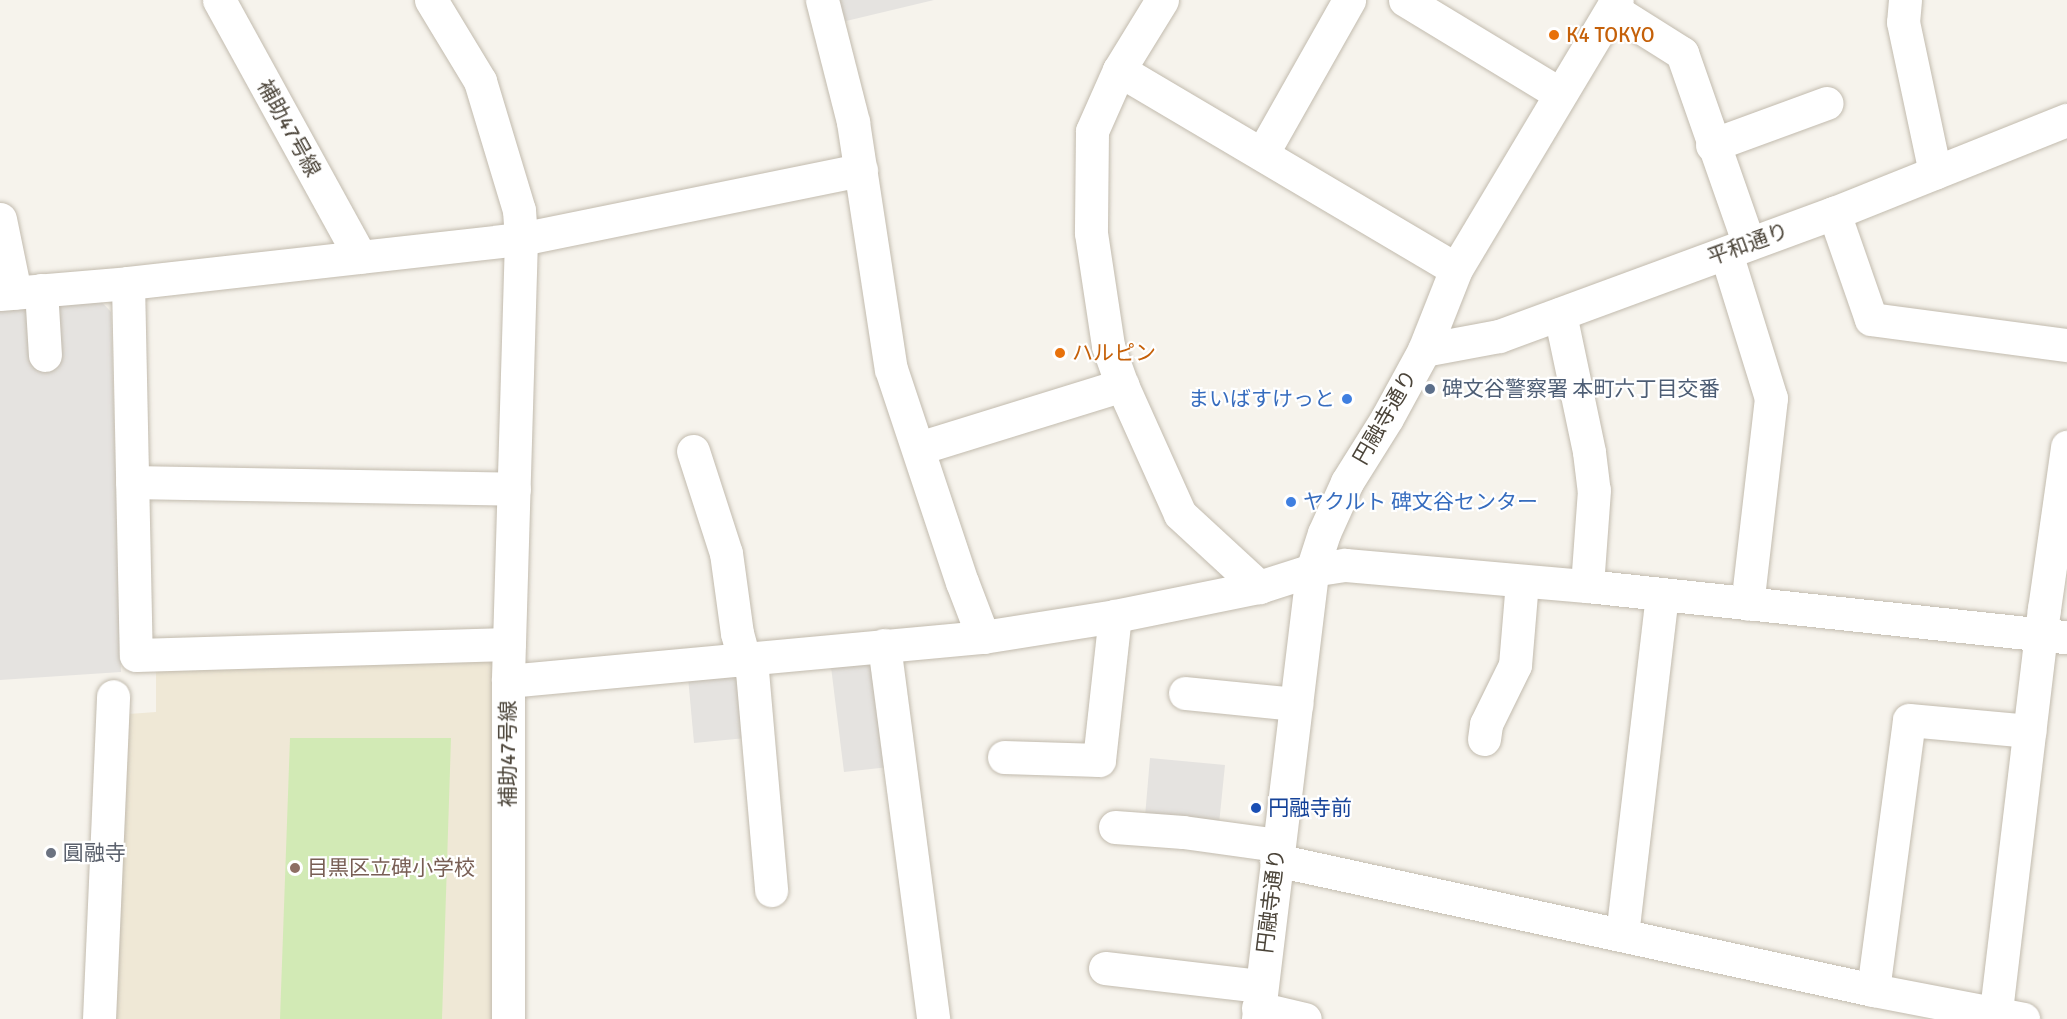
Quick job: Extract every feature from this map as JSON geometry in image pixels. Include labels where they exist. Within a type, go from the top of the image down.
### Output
[{"type":"street","name":"補助47号線","points":[[219,0],[360,257]]},
{"type":"street","name":"補助47号線","points":[[431,0],[480,81],[519,210],[521,239],[508,681],[508,1019]]},
{"type":"street","points":[[822,0],[853,122],[891,369],[962,582],[983,637]]},
{"type":"street","points":[[1162,0],[1119,70],[1092,131],[1090,233],[1108,346],[1122,385],[1180,514],[1259,587]]},
{"type":"street","points":[[1262,154],[1349,0]]},
{"type":"street","points":[[1405,0],[1560,94]]},
{"type":"street","points":[[1905,0],[1903,22],[1935,173]]},
{"type":"street","points":[[1615,4],[1682,53],[1712,145],[1771,398],[1747,604]]},
{"type":"street","name":"円融寺通り","points":[[1259,1004],[1312,570],[1324,533],[1347,482],[1388,417],[1424,350],[1456,269],[1615,4]]},
{"type":"street","points":[[1119,70],[1456,269]]},
{"type":"street","points":[[1712,145],[1827,103]]},
{"type":"street","name":"平和通り","points":[[1424,350],[1499,336],[1834,213],[2067,120]]},
{"type":"street","points":[[18,292],[128,283],[521,239],[861,170]]},
{"type":"street","points":[[1834,213],[1871,320],[2067,345]]},
{"type":"street","points":[[0,219],[18,292],[45,355]]},
{"type":"street","points":[[128,283],[136,654],[509,644]]},
{"type":"street","points":[[1560,314],[1589,452],[1594,490],[1587,586]]},
{"type":"street","points":[[919,448],[1122,385]]},
{"type":"street","points":[[1115,827],[1183,832],[1622,935],[2005,1018],[2030,731],[2054,636],[2067,447]]},
{"type":"street","points":[[693,451],[726,553],[737,633],[744,658],[752,671],[771,890]]},
{"type":"street","points":[[132,482],[514,489]]},
{"type":"street","points":[[508,681],[983,637],[1115,616],[1259,587],[1312,570],[1345,565],[1587,586],[2054,636]]},
{"type":"street","points":[[1484,740],[1486,724],[1515,664],[1522,581]]},
{"type":"street","points":[[1622,935],[1662,595]]},
{"type":"street","points":[[1004,757],[1099,760],[1115,616]]},
{"type":"street","points":[[885,645],[933,1019]]},
{"type":"street","points":[[1185,693],[1296,704]]},
{"type":"street","points":[[99,1019],[113,696]]},
{"type":"street","points":[[1873,990],[1909,720],[2030,731]]},
{"type":"street","points":[[1105,968],[1259,1004],[1305,1019]]},
{"type":"shaded area","points":[[836,0],[934,0],[842,22]]},
{"type":"shaded area","points":[[98,298],[111,312],[121,672],[0,680],[0,309]]},
{"type":"shaded area","name":"目黒区立碑小学校","points":[[496,653],[492,1019],[93,1019],[101,716],[156,712],[156,666]]},
{"type":"shaded area","points":[[866,663],[877,671],[889,767],[844,772],[831,667]]},
{"type":"shaded area","points":[[740,672],[746,738],[694,743],[688,677]]},
{"type":"shaded area","points":[[1150,758],[1225,765],[1219,824],[1145,817]]},
{"type":"green space","points":[[290,738],[451,738],[442,1019],[280,1019]]},
{"type":"place","name":"K4 TOKYO","points":[[1554,35]]},
{"type":"place","name":"ハルピン","points":[[1060,353]]},
{"type":"place","name":"碑文谷警察署 本町六丁目交番","points":[[1430,389]]},
{"type":"place","name":"まいばすけっと","points":[[1347,399]]},
{"type":"place","name":"ヤクルト 碑文谷センター","points":[[1291,502]]},
{"type":"place","name":"円融寺前","points":[[1256,808]]},
{"type":"place","name":"圓融寺","points":[[51,853]]},
{"type":"place","name":"目黒区立碑小学校","points":[[295,868]]}]
